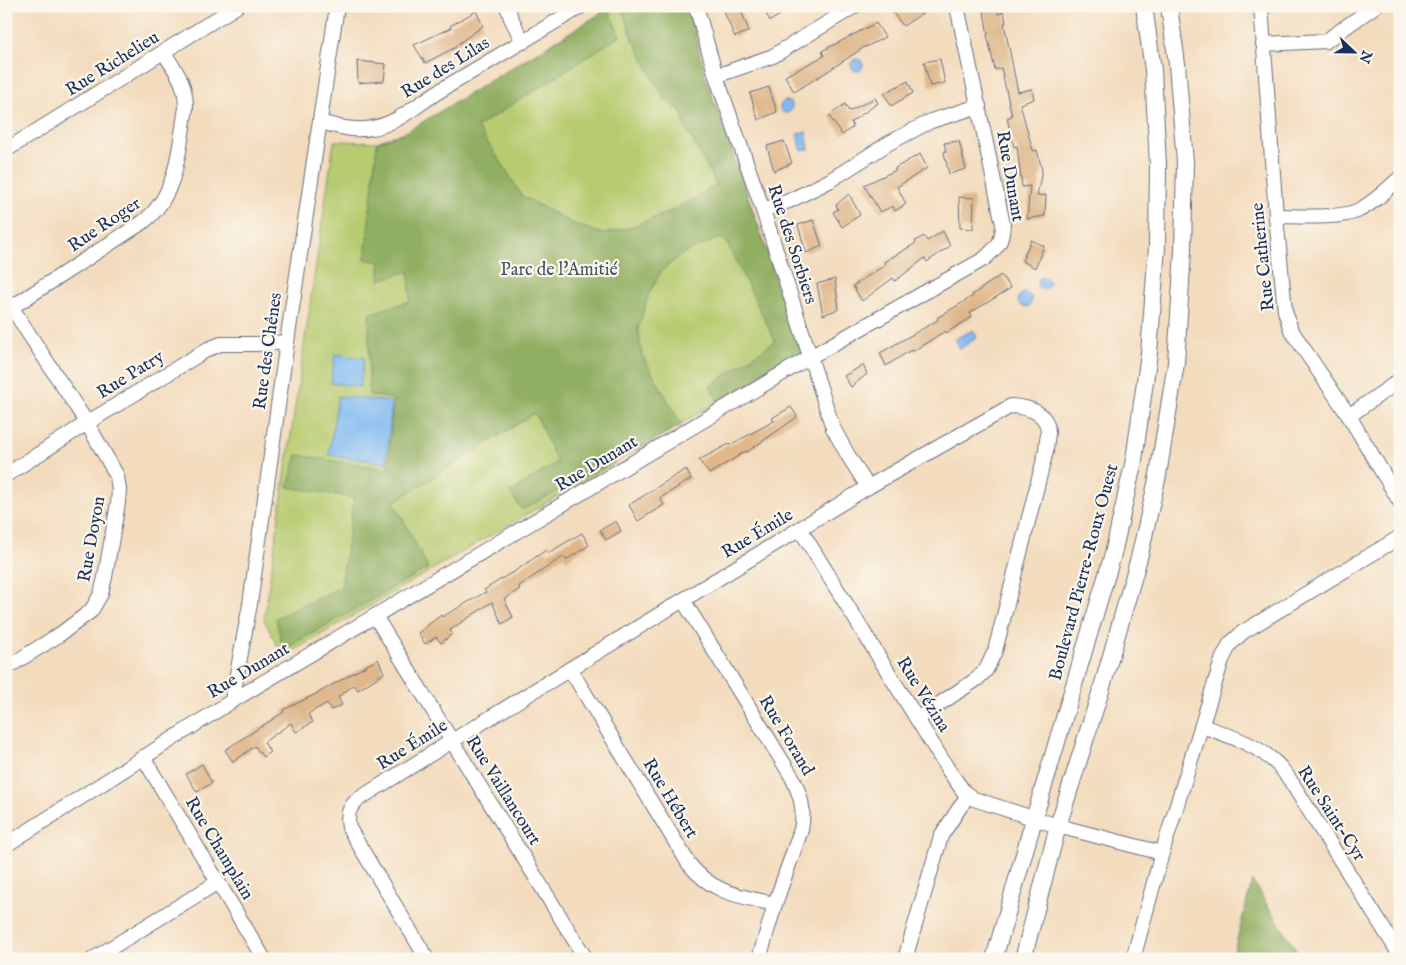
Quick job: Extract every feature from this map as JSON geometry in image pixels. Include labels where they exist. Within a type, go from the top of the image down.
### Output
[{"type":"main road","name":"Boulevard Pierre-Roux Ouest","points":[[994,959],[1113,554],[1134,460],[1149,353],[1158,247],[1158,165],[1153,70],[1144,6]]},
{"type":"main road","points":[[1023,959],[1058,826],[1102,687],[1139,558],[1158,475],[1176,364],[1183,250],[1185,162],[1177,64],[1169,6]]},
{"type":"street","name":"Rue Richelieu","points":[[8,146],[164,53],[237,6]]},
{"type":"street","name":"Rue des Chênes","points":[[232,701],[250,604],[337,6]]},
{"type":"street","points":[[507,6],[523,42]]},
{"type":"street","name":"Rue des Lilas","points":[[320,122],[359,129],[372,128],[394,121],[582,6]]},
{"type":"street","name":"Rue des Sorbiers","points":[[696,6],[716,76],[763,210],[833,428],[868,487]]},
{"type":"street","points":[[716,76],[773,56],[855,6]]},
{"type":"street","name":"Rue Dunant","points":[[6,844],[232,701],[810,357],[984,258],[999,245],[1003,235],[1002,216],[958,6]]},
{"type":"street","name":"Rue Catherine","points":[[1261,6],[1276,216],[1285,310],[1291,330],[1349,416],[1400,502]]},
{"type":"street","points":[[1263,44],[1326,41],[1375,6]]},
{"type":"street","name":"Rue Roger","points":[[9,309],[143,222],[154,214],[161,204],[174,176],[186,108],[184,86],[164,53]]},
{"type":"street","points":[[763,210],[789,201],[828,181],[889,143],[931,120],[979,106]]},
{"type":"street","points":[[1276,216],[1343,216],[1357,211],[1371,202],[1400,178]]},
{"type":"street","name":"Rue Doyon","points":[[6,668],[59,635],[91,611],[101,594],[105,577],[119,490],[111,465],[87,423],[9,309]]},
{"type":"street","name":"Rue Patry","points":[[6,475],[208,349],[221,344],[287,342]]},
{"type":"street","points":[[1349,416],[1400,380]]},
{"type":"street","name":"Rue Émile","points":[[428,959],[348,828],[347,816],[351,806],[357,800],[868,487],[1011,406],[1024,407],[1036,411],[1044,420],[1048,429],[1046,451],[991,663],[969,685],[917,719]]},
{"type":"street","name":"Rue Vézina","points":[[800,529],[949,771],[964,792],[974,799],[1034,819],[1162,854]]},
{"type":"street","points":[[1133,959],[1162,854],[1222,660],[1230,644],[1243,632],[1400,537]]},
{"type":"street","name":"Rue Forand","points":[[682,600],[792,777],[801,795],[803,819],[801,830],[775,904],[759,959]]},
{"type":"street","name":"Rue Vaillancourt","points":[[375,616],[586,959]]},
{"type":"street","name":"Rue Hébert","points":[[570,669],[689,864],[713,886],[728,894],[775,904]]},
{"type":"street","name":"Rue Saint-Cyr","points":[[1202,726],[1241,740],[1265,754],[1281,768],[1400,955]]},
{"type":"street","name":"Rue Champlain","points":[[143,756],[264,959]]},
{"type":"street","points":[[905,959],[941,836],[968,795]]},
{"type":"street","points":[[99,957],[218,882]]},
{"type":"green space","name":"Parc de l'Amitié","points":[[613,6],[689,6],[705,76],[804,355],[718,402],[283,657],[264,619],[334,141],[377,142],[408,131]]},
{"type":"green space","points":[[621,6],[689,6],[705,76],[804,355],[718,402],[710,386],[775,341],[726,241],[719,238],[684,253],[662,270],[649,294],[638,329],[642,355],[682,425],[522,510],[510,493],[557,462],[535,413],[394,502],[428,568],[283,650],[276,618],[341,587],[354,498],[288,487],[297,455],[388,469],[393,399],[369,395],[369,314],[410,301],[409,271],[380,280],[380,262],[365,259],[377,142],[408,131],[608,9],[620,36],[477,127],[522,196],[572,223],[603,234],[631,227],[674,210],[716,185],[684,125],[682,112],[665,100],[633,39]]},
{"type":"green space","points":[[1252,881],[1302,959],[1232,959]]},
{"type":"water","points":[[855,59],[859,59],[863,65],[859,71],[855,71],[851,67],[851,63]]},
{"type":"water","points":[[784,101],[788,101],[792,107],[788,113],[784,113],[780,109],[780,105]]},
{"type":"water","points":[[806,131],[809,149],[802,151],[797,134]]},
{"type":"water","points":[[1045,277],[1048,278],[1048,288],[1041,289],[1038,288],[1037,281],[1038,278]]},
{"type":"water","points":[[1022,293],[1028,293],[1032,300],[1028,307],[1022,307],[1018,303],[1018,297]]},
{"type":"water","points":[[973,330],[977,337],[960,349],[955,339]]},
{"type":"water","points":[[335,354],[364,358],[360,387],[331,383]]},
{"type":"water","points":[[338,396],[392,402],[386,463],[329,455]]},
{"type":"building","points":[[728,6],[739,6],[749,31],[735,37],[723,9]]},
{"type":"building","points":[[762,6],[795,6],[770,21]]},
{"type":"building","points":[[901,6],[934,6],[903,26],[892,11]]},
{"type":"building","points":[[983,6],[997,6],[998,14],[1004,12],[1006,23],[1004,23],[1018,92],[1032,89],[1034,99],[1020,104],[1033,151],[1037,150],[1042,170],[1037,196],[1046,195],[1045,216],[1027,219],[1030,186],[1022,187],[1017,146],[1014,147],[1007,118],[1012,116],[1001,68],[995,70]]},
{"type":"building","points":[[476,11],[483,26],[456,47],[425,63],[414,45],[451,28],[450,26]]},
{"type":"building","points":[[876,23],[885,37],[866,46],[794,92],[785,76],[824,56],[822,51]]},
{"type":"building","points":[[940,59],[945,83],[930,86],[924,62]]},
{"type":"building","points":[[357,61],[386,64],[384,81],[358,83]]},
{"type":"building","points":[[908,81],[913,93],[891,106],[884,93]]},
{"type":"building","points":[[769,87],[777,112],[758,120],[750,93]]},
{"type":"building","points":[[875,98],[878,103],[851,122],[853,127],[842,135],[829,116],[845,104],[849,111]]},
{"type":"building","points":[[784,141],[792,163],[774,171],[767,146]]},
{"type":"building","points":[[959,141],[966,169],[949,174],[944,143]]},
{"type":"building","points":[[920,154],[927,168],[897,187],[906,204],[895,211],[893,206],[880,212],[864,185],[896,170],[895,168]]},
{"type":"building","points":[[849,194],[860,215],[842,227],[833,212],[838,209],[836,205]]},
{"type":"building","points":[[959,197],[974,198],[973,229],[960,228]]},
{"type":"building","points":[[813,220],[822,246],[806,253],[798,225]]},
{"type":"building","points":[[943,231],[950,246],[927,262],[925,258],[895,281],[893,278],[862,301],[853,286],[885,265],[884,262],[916,243],[915,241],[924,236],[927,241]]},
{"type":"building","points":[[1031,240],[1044,246],[1035,268],[1022,261]]},
{"type":"building","points":[[1001,275],[1011,288],[970,313],[972,317],[946,333],[945,331],[912,352],[911,350],[886,366],[880,353],[938,320],[937,318],[973,296]]},
{"type":"building","points":[[835,279],[839,309],[823,315],[817,284]]},
{"type":"building","points":[[863,365],[867,374],[851,387],[844,376]]},
{"type":"building","points":[[791,407],[797,416],[796,418],[747,452],[709,474],[699,460],[774,421],[772,418]]},
{"type":"building","points":[[686,469],[691,479],[660,498],[664,505],[638,521],[629,505]]},
{"type":"building","points":[[616,521],[621,531],[606,540],[600,530]]},
{"type":"building","points":[[582,533],[589,545],[566,560],[564,556],[519,586],[520,589],[504,599],[513,617],[502,624],[492,602],[450,630],[452,634],[441,643],[436,637],[425,644],[418,633],[441,615],[442,617],[486,592],[484,590],[546,550],[548,553]]},
{"type":"building","points":[[378,659],[384,673],[358,690],[354,685],[338,697],[342,705],[331,710],[327,703],[308,714],[313,722],[296,732],[291,723],[264,742],[270,752],[263,757],[255,746],[233,762],[225,750],[284,712],[283,710],[318,693]]},
{"type":"building","points":[[202,764],[212,783],[197,792],[186,774]]}]
